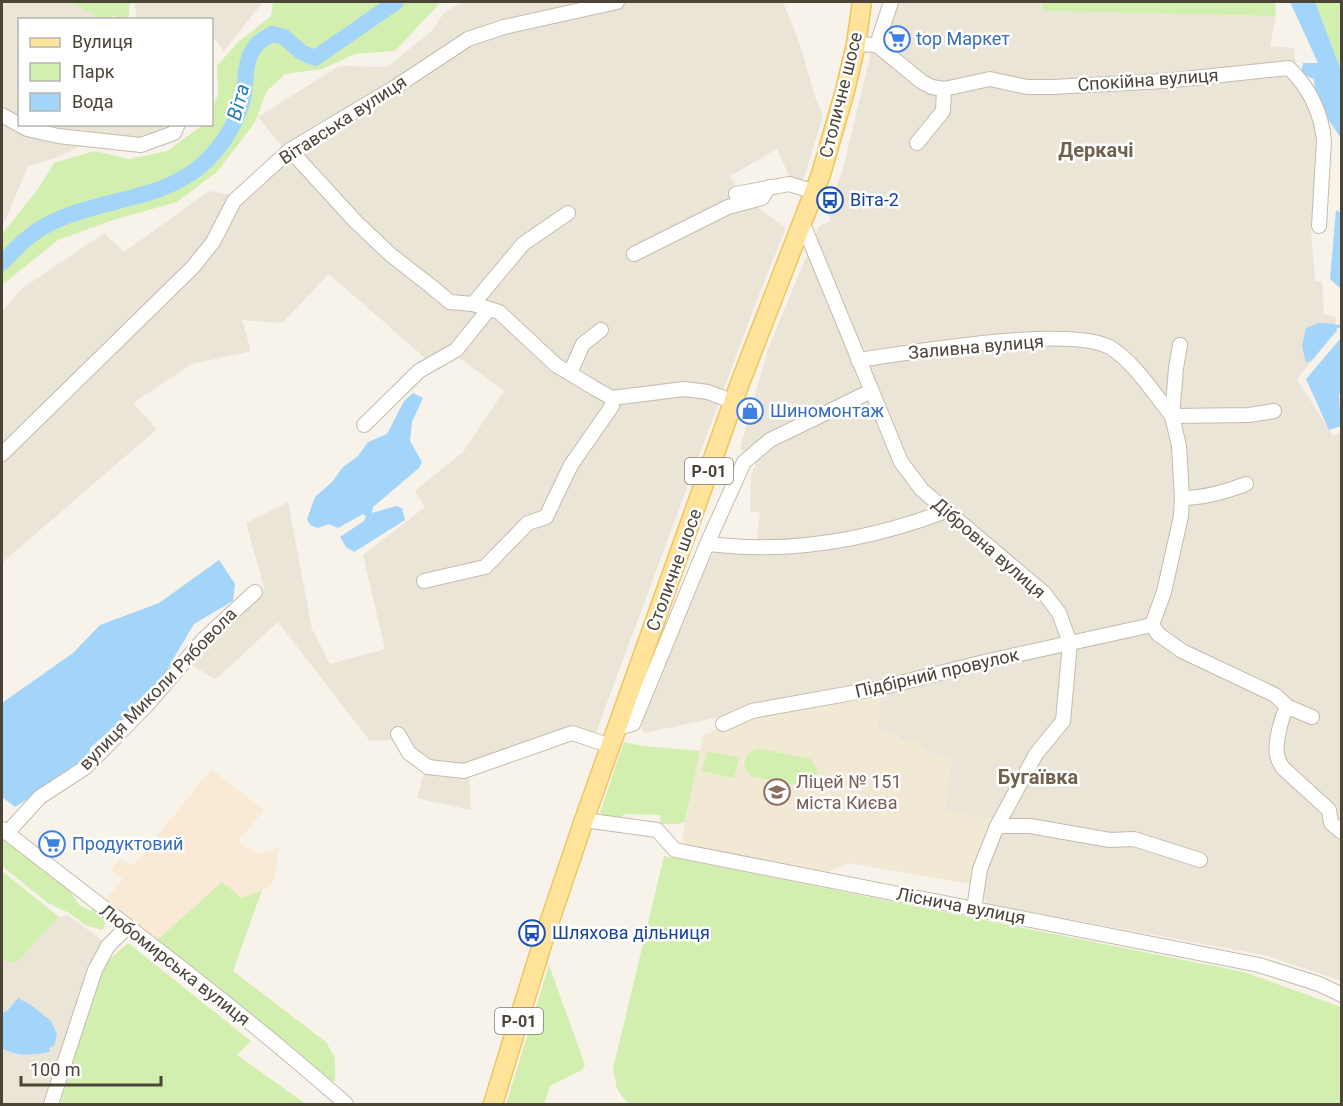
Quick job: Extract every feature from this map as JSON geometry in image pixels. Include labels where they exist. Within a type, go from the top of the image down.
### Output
[{"type":"main road","name":"Столичне шосе","points":[[493,1104],[545,935],[584,820],[734,402],[815,192],[836,129],[856,44],[861,2]]},
{"type":"street","name":"Вітавська вулиця","points":[[2,454],[193,267],[213,242],[234,201],[290,150],[397,86],[468,39],[504,27],[617,2]]},
{"type":"street","points":[[877,45],[891,2]]},
{"type":"street","points":[[856,44],[877,45],[922,82],[944,89],[943,111],[917,143]]},
{"type":"street","name":"Спокійна вулиця","points":[[944,89],[990,79],[1027,87],[1052,87],[1164,81],[1289,68],[1300,79],[1323,127],[1318,226]]},
{"type":"street","points":[[2,115],[18,124]]},
{"type":"street","points":[[22,126],[58,136],[141,145],[174,133],[177,126]]},
{"type":"street","points":[[290,150],[356,222],[391,255],[450,302],[473,304],[499,312],[556,364],[612,398],[684,389],[708,392],[734,402]]},
{"type":"street","points":[[736,194],[789,184],[815,192]]},
{"type":"street","points":[[634,254],[728,207],[762,198],[769,187]]},
{"type":"street","points":[[473,304],[523,244],[568,213]]},
{"type":"street","name":"Дібровна вулиця","points":[[803,224],[901,462],[922,490],[1044,594],[1059,613],[1070,643],[1063,721],[1036,754],[997,826],[980,868],[974,909]]},
{"type":"street","points":[[364,425],[419,372],[456,350],[489,309]]},
{"type":"street","points":[[570,373],[583,344],[601,330]]},
{"type":"street","name":"Заливна вулиця","points":[[858,360],[1018,340],[1068,339],[1098,343],[1110,347],[1123,357],[1172,416]]},
{"type":"street","points":[[1180,345],[1172,416],[1179,446],[1182,498],[1178,532],[1164,591],[1152,624],[1158,634],[1182,651],[1275,695],[1288,707],[1312,717]]},
{"type":"street","points":[[617,728],[633,724],[707,544],[744,462],[771,440],[871,392]]},
{"type":"street","points":[[424,580],[485,567],[528,523],[546,517],[571,465],[612,406],[612,398]]},
{"type":"street","points":[[1172,416],[1250,415],[1274,411]]},
{"type":"street","points":[[1182,498],[1198,498],[1246,484]]},
{"type":"street","points":[[707,544],[753,547],[822,543],[910,524],[946,511]]},
{"type":"street","name":"вулиця Миколи Рябовола","points":[[4,831],[40,797],[86,767],[147,705],[203,640],[255,592]]},
{"type":"street","name":"Підбірний провулок","points":[[723,724],[752,711],[880,688],[1152,624]]},
{"type":"street","points":[[1288,707],[1283,713],[1276,752],[1278,761],[1329,810],[1331,824],[1341,832]]},
{"type":"street","points":[[398,734],[410,753],[428,767],[464,771],[572,733],[611,746]]},
{"type":"street","name":"Ліснича вулиця","points":[[584,820],[657,830],[675,850],[1259,966],[1319,984],[1341,995]]},
{"type":"street","points":[[997,826],[1030,826],[1110,840],[1134,839],[1200,860]]},
{"type":"street","name":"Любомирська вулиця","points":[[4,831],[308,1071],[346,1104]]},
{"type":"street","points":[[51,1104],[95,970],[108,946],[127,927]]},
{"type":"shaded area","points":[[2,2],[69,2],[102,18],[18,18],[18,126],[176,126],[141,145],[95,140],[52,159],[28,166],[2,225]]},
{"type":"shaded area","points":[[134,2],[263,2],[224,51],[215,39],[213,42],[213,18],[137,18]]},
{"type":"shaded area","points":[[461,2],[783,2],[800,44],[815,97],[823,116],[802,184],[791,180],[777,149],[730,176],[743,197],[786,228],[758,297],[592,743],[571,736],[469,773],[471,810],[417,798],[426,765],[395,740],[370,741],[278,622],[216,679],[185,662],[265,591],[246,523],[288,502],[312,629],[330,664],[385,649],[363,555],[425,507],[415,491],[463,452],[504,391],[455,355],[432,364],[329,274],[282,323],[242,320],[251,351],[192,364],[133,403],[157,429],[2,563],[2,312],[20,290],[104,233],[124,252],[209,191],[232,195],[283,148],[258,117],[339,66],[387,67],[432,31],[443,14]]},
{"type":"shaded area","points":[[891,2],[1041,2],[1043,11],[1276,16],[1270,46],[1294,48],[1298,84],[1320,118],[1311,227],[1315,281],[1322,281],[1324,314],[1335,317],[1338,330],[1297,379],[1333,436],[1341,432],[1341,981],[1268,956],[987,904],[980,890],[1002,823],[944,810],[952,758],[926,752],[918,743],[900,740],[900,735],[877,731],[880,698],[884,697],[883,682],[645,733],[638,723],[706,565],[715,550],[756,547],[760,512],[750,512],[751,475],[756,464],[740,448],[768,349],[819,226],[831,221],[827,212],[843,169],[871,52],[883,44]]},
{"type":"shaded area","name":"Ліцей № 151 міста Києва","points":[[853,698],[880,698],[877,731],[900,735],[900,740],[918,743],[926,752],[952,758],[945,810],[992,819],[978,857],[974,885],[849,863],[823,874],[686,848],[682,840],[703,735],[756,715]]},
{"type":"shaded area","points":[[211,769],[264,810],[238,842],[259,854],[278,848],[275,879],[270,887],[242,898],[222,882],[156,941],[106,899],[123,879],[111,870],[120,858],[133,866]]},
{"type":"shaded area","points":[[68,915],[103,941],[49,1104],[2,1104],[2,961],[16,963],[59,917]]},
{"type":"green space","points":[[69,2],[134,2],[129,5],[129,18],[114,16],[100,18]]},
{"type":"green space","points":[[273,2],[441,2],[395,51],[355,54],[322,69],[285,74],[267,91],[255,122],[218,171],[177,202],[113,220],[58,240],[2,285],[2,234],[38,189],[54,163],[94,151],[129,159],[167,151],[202,126],[213,126],[213,106],[218,95],[217,66],[238,42],[271,16]]},
{"type":"green space","points":[[1041,2],[1275,2],[1276,16],[1043,11]]},
{"type":"green space","points":[[1315,2],[1341,2],[1341,70]]},
{"type":"green space","points":[[624,742],[700,751],[685,822],[661,824],[660,815],[624,814],[618,821],[604,818],[600,812]]},
{"type":"green space","points":[[756,748],[811,759],[817,768],[817,778],[806,787],[751,776],[744,766],[747,755]]},
{"type":"green space","points":[[707,751],[739,758],[734,778],[702,771]]},
{"type":"green space","points":[[2,840],[11,843],[20,854],[27,853],[42,872],[50,870],[66,885],[79,905],[91,911],[94,906],[112,923],[105,921],[103,930],[87,926],[69,913],[48,903],[2,866]]},
{"type":"green space","points":[[664,856],[1244,972],[1341,1007],[1341,1104],[628,1104],[617,1089],[613,1069]]},
{"type":"green space","points":[[2,871],[59,917],[16,963],[2,961]]},
{"type":"green space","points":[[222,882],[242,898],[262,890],[233,971],[326,1042],[335,1058],[335,1081],[332,1081],[157,945],[156,941]]},
{"type":"green space","points":[[128,943],[251,1041],[237,1055],[306,1104],[60,1104],[101,967]]},
{"type":"green space","points":[[549,965],[585,1065],[582,1070],[550,1086],[544,1104],[506,1104]]},
{"type":"water","points":[[1290,2],[1315,2],[1341,70],[1341,138],[1316,102],[1314,79],[1301,74],[1303,63],[1318,63]]},
{"type":"water","points":[[1336,210],[1341,213],[1341,289],[1330,279]]},
{"type":"water","points":[[1319,323],[1334,324],[1337,330],[1312,360],[1306,363],[1302,346],[1306,328]]},
{"type":"water","points":[[1341,338],[1339,395],[1341,426],[1329,430],[1306,379]]},
{"type":"water","points":[[413,393],[423,398],[412,422],[410,441],[422,462],[419,468],[373,507],[372,513],[396,506],[402,508],[405,520],[354,552],[346,547],[340,537],[364,521],[366,516],[363,514],[338,528],[329,524],[318,528],[310,525],[307,519],[315,497],[332,482],[343,467],[358,456],[368,442],[387,434],[404,401]]},
{"type":"water","points":[[219,560],[235,584],[233,601],[194,624],[153,693],[90,748],[88,761],[15,807],[2,797],[2,703],[73,653],[100,625],[159,603]]},
{"type":"water","points":[[18,998],[51,1021],[57,1034],[54,1046],[49,1048],[50,1052],[19,1054],[2,1048],[2,1013],[7,1011]]},
{"type":"waterway","name":"Віта","points":[[2,263],[30,236],[54,221],[166,187],[204,163],[218,148],[234,124],[243,99],[250,55],[262,40],[272,34],[284,37],[301,52],[315,58],[396,2]]},
{"type":"waterway","points":[[1335,327],[1340,326]]},
{"type":"place","name":"top Маркет","points":[[897,39]]},
{"type":"place","name":"Віта-2","points":[[830,200]]},
{"type":"place","name":"Шиномонтаж","points":[[750,411]]},
{"type":"place","name":"Ліцей № 151 міста Києва","points":[[777,792]]},
{"type":"place","name":"Продуктовий","points":[[52,844]]},
{"type":"place","name":"Шляхова дільниця","points":[[532,933]]},
{"type":"district","name":"Деркачі","points":[[1096,150]]},
{"type":"district","name":"Бугаївка","points":[[1038,777]]}]
